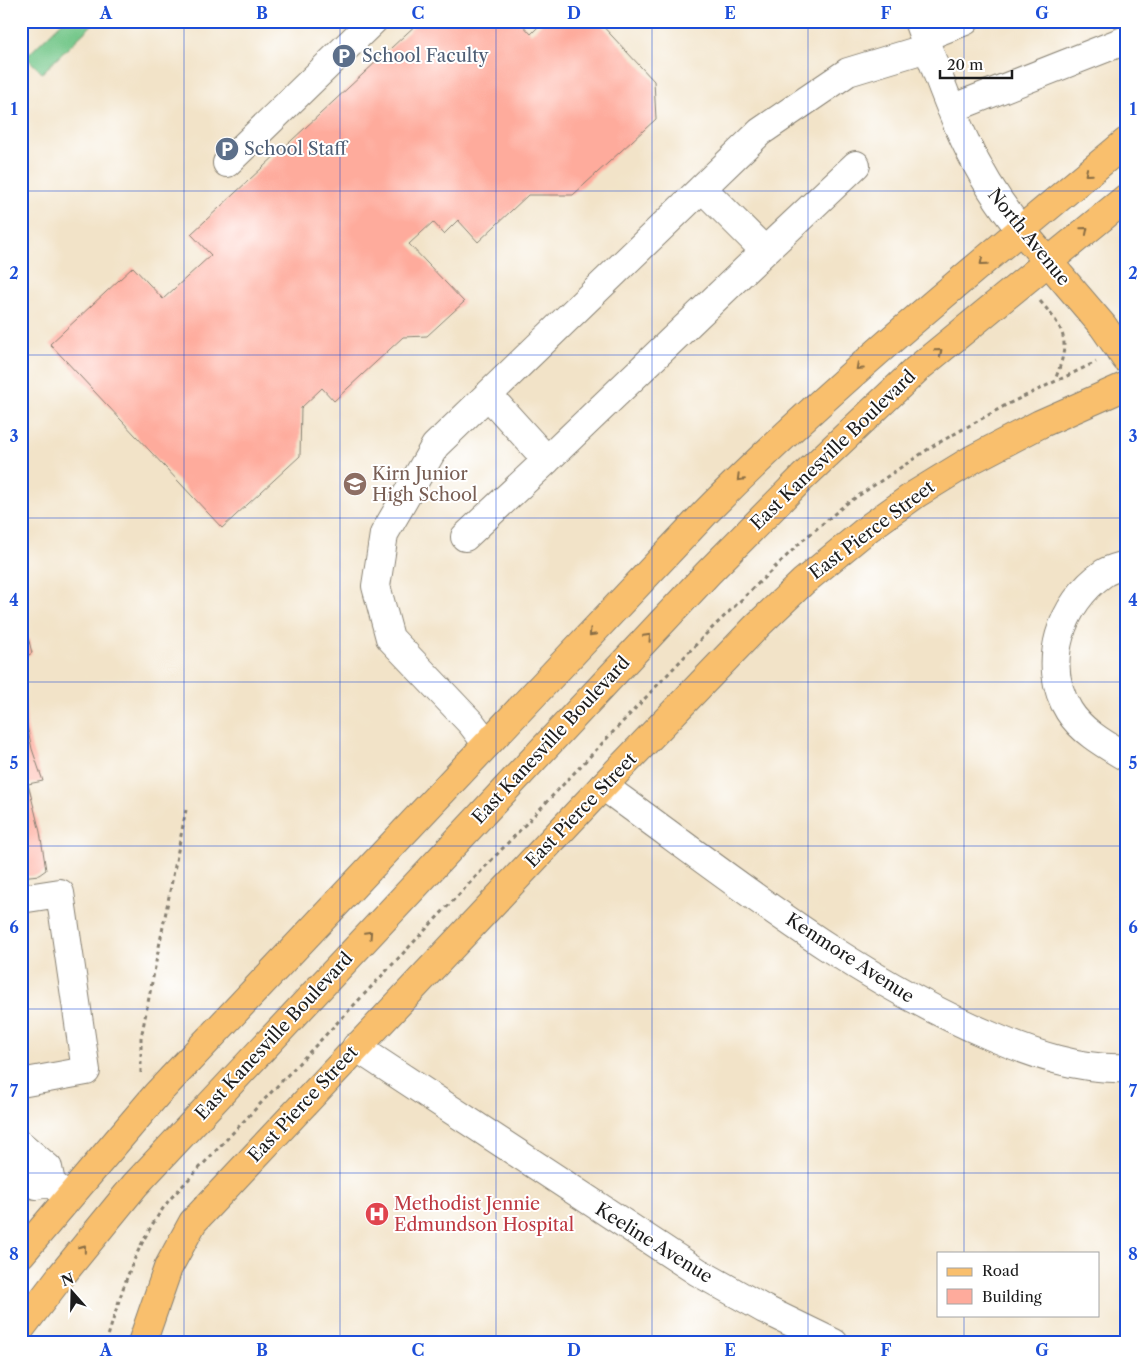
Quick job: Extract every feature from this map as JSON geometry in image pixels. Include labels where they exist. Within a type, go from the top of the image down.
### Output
[{"type":"main road","points":[[21,1254],[60,1190],[157,1094],[760,458],[906,326],[1126,142]]},
{"type":"main road","name":"East Kanesville Boulevard","points":[[21,1328],[135,1184],[708,573],[802,478],[917,370],[1126,198]]},
{"type":"main road","name":"North Avenue","points":[[1020,230],[1103,326],[1123,355]]},
{"type":"main road","name":"East Pierce Street","points":[[142,1343],[168,1268],[193,1222],[603,786],[758,625],[803,582],[916,494],[973,459],[1040,424],[1126,386]]},
{"type":"street","points":[[227,163],[373,21]]},
{"type":"street","points":[[487,744],[471,723],[390,638],[376,586],[384,534],[436,446],[760,132],[848,72],[923,36],[965,21]]},
{"type":"street","name":"North Avenue","points":[[923,36],[951,109],[985,182],[1020,230]]},
{"type":"street","points":[[951,109],[1126,40]]},
{"type":"street","points":[[466,537],[856,165]]},
{"type":"street","points":[[702,188],[765,251]]},
{"type":"street","points":[[488,395],[547,460]]},
{"type":"street","points":[[1126,565],[1105,572],[1074,600],[1058,634],[1055,662],[1058,684],[1069,712],[1093,737],[1126,757]]},
{"type":"street","name":"Kenmore Avenue","points":[[603,786],[837,954],[906,995],[966,1026],[1020,1048],[1066,1062],[1126,1068]]},
{"type":"street","points":[[21,899],[60,893],[86,1071],[21,1083]]},
{"type":"street","name":"Keeline Avenue","points":[[356,1047],[676,1258],[764,1309],[834,1343]]},
{"type":"street","points":[[21,1145],[48,1168],[60,1190]]},
{"type":"street","points":[[21,1173],[36,1185],[60,1190]]},
{"type":"path","points":[[1054,382],[1123,355]]},
{"type":"path","points":[[141,1082],[141,1038],[186,810]]},
{"type":"green space","points":[[63,21],[96,21],[42,73],[26,57]]},
{"type":"building","points":[[420,21],[519,21],[531,34],[544,21],[598,21],[654,81],[656,119],[573,195],[528,195],[478,242],[458,220],[444,234],[433,222],[409,244],[464,302],[427,336],[403,337],[334,401],[322,388],[301,408],[300,456],[222,528],[50,344],[133,267],[163,299],[211,255],[191,234]]},
{"type":"building","points":[[25,625],[32,653],[21,660],[21,626]]},
{"type":"building","points":[[25,698],[27,726],[32,749],[43,781],[28,784],[40,832],[46,870],[39,875],[21,877],[21,699]]},
{"type":"place","name":"School Faculty","points":[[344,56]]},
{"type":"place","name":"School Staff","points":[[227,149]]},
{"type":"place","name":"Kirn Junior High School","points":[[355,484]]},
{"type":"place","name":"Methodist Jennie Edmundson Hospital","points":[[377,1214]]}]
